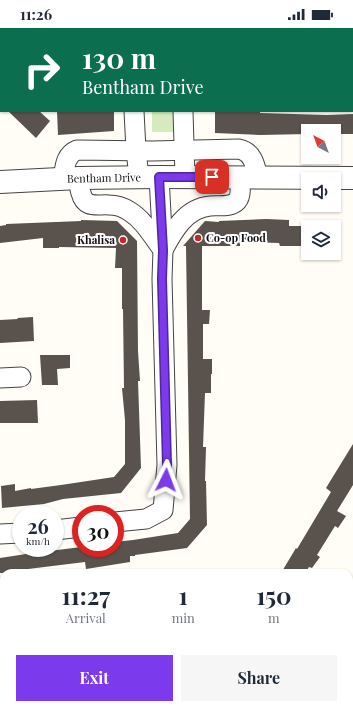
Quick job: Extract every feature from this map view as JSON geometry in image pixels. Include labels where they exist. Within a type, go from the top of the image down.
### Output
[{"type":"street","points":[[124,521],[146,519],[163,510],[167,465],[163,250],[149,177],[136,150],[134,112]]},
{"type":"street","points":[[183,112],[185,177]]},
{"type":"street","points":[[77,150],[243,150],[251,156],[255,164],[240,192],[239,197],[235,202],[228,205],[209,206],[189,215],[178,225],[163,250],[138,218],[129,211],[120,206],[92,205],[88,203],[71,178],[66,161],[72,152],[77,150]]},
{"type":"street","name":"Bentham Drive","points":[[0,182],[71,178],[149,177],[353,178]]},
{"type":"street","points":[[0,378],[21,377]]},
{"type":"street","points":[[0,534],[12,533]]},
{"type":"green space","points":[[152,112],[178,112],[178,132],[152,132]]},
{"type":"building","points":[[9,112],[40,112],[50,121],[36,138]]},
{"type":"building","points":[[57,112],[114,112],[114,131],[58,135]]},
{"type":"building","points":[[215,112],[260,112],[327,115],[353,114],[353,134],[341,134],[341,124],[301,124],[301,134],[260,135],[215,133]]},
{"type":"building","points":[[266,219],[289,220],[289,226],[301,226],[301,246],[280,246],[279,243],[240,242],[240,246],[202,246],[202,310],[210,310],[209,324],[203,324],[203,359],[212,359],[211,393],[205,393],[203,447],[206,447],[205,481],[207,525],[187,548],[130,556],[130,562],[86,569],[85,562],[28,569],[0,569],[0,558],[12,556],[64,557],[64,549],[72,548],[72,557],[124,557],[124,541],[178,533],[190,519],[186,246],[183,246],[205,221],[219,222]]},
{"type":"building","points":[[117,221],[137,241],[138,351],[140,381],[138,381],[141,468],[121,493],[63,499],[44,504],[12,505],[12,507],[2,508],[1,486],[15,484],[15,491],[114,477],[125,464],[125,420],[122,388],[124,388],[122,268],[115,268],[116,248],[43,248],[43,238],[0,243],[0,226],[6,224]]},
{"type":"building","points":[[33,317],[34,341],[0,343],[0,320]]},
{"type":"building","points":[[40,355],[70,355],[70,368],[57,369],[58,385],[42,385]]},
{"type":"building","points":[[37,400],[38,423],[0,423],[0,401]]},
{"type":"building","points":[[353,444],[353,485],[337,511],[346,516],[338,528],[335,526],[317,555],[320,557],[312,568],[283,569],[331,492],[326,488]]},
{"type":"place","name":"Co-op Food","points":[[198,238]]},
{"type":"place","name":"Khalisa","points":[[123,240]]},
{"type":"route","points":[[166,480],[167,465],[162,279],[163,250],[159,177],[212,177]]}]
